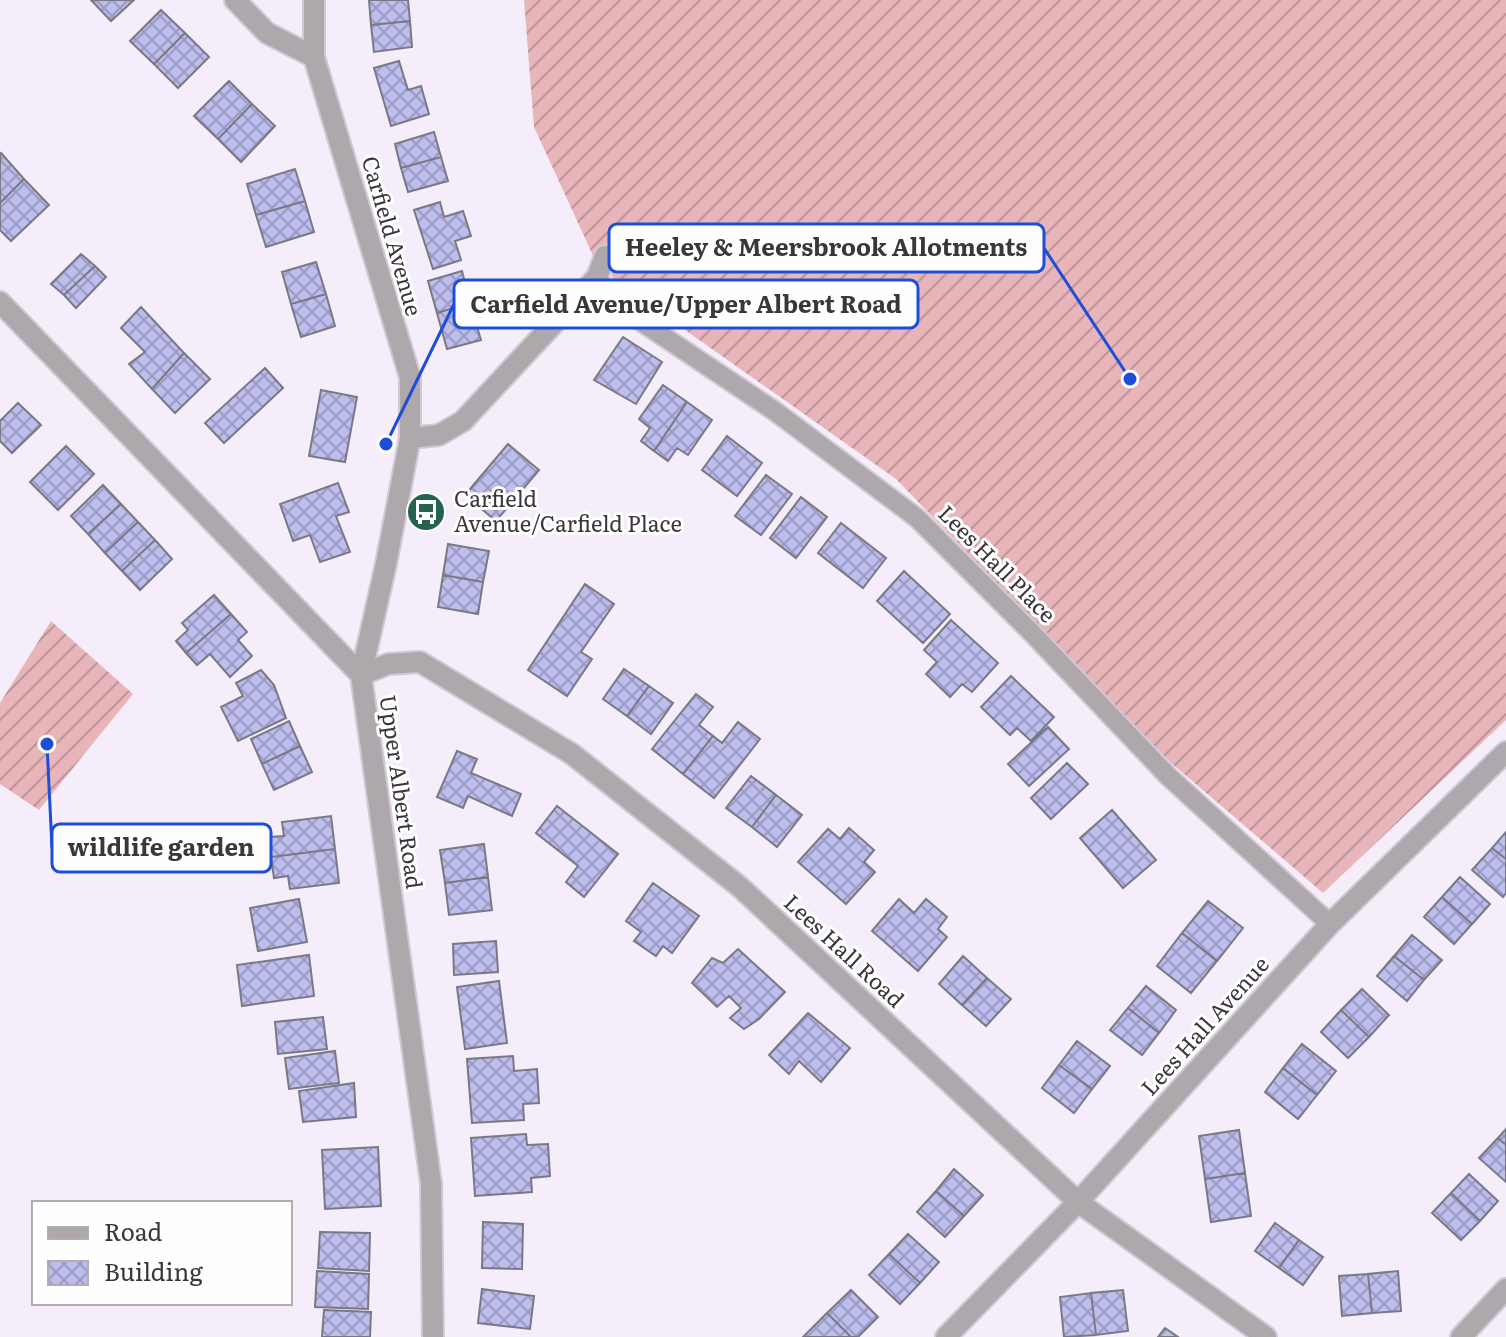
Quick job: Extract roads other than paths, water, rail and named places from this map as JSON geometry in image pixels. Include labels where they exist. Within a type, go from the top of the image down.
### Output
[{"type":"street","points":[[235,0],[267,33],[314,57]]},
{"type":"street","name":"Carfield Avenue","points":[[314,0],[314,57],[410,377],[410,438],[361,675]]},
{"type":"street","points":[[410,438],[439,435],[463,421],[597,277],[605,256]]},
{"type":"street","name":"Upper Albert Road","points":[[0,302],[361,675],[431,1183],[433,1337]]},
{"type":"street","name":"Lees Hall Road","points":[[361,675],[388,664],[420,662],[572,754],[740,887],[1078,1202],[1266,1337]]},
{"type":"street","name":"Lees Hall Avenue","points":[[946,1337],[1078,1202],[1330,924],[1506,752]]},
{"type":"street","points":[[1461,1337],[1506,1289]]},
{"type":"lane","name":"Lees Hall Place","points":[[597,277],[618,306],[776,412],[917,518],[1169,777],[1330,924]]},
{"type":"place","name":"Heeley & Meersbrook Allotments","points":[[1130,379]]},
{"type":"place","name":"Carfield Avenue/Upper Albert Road","points":[[386,444]]},
{"type":"place","name":"Carfield Avenue/Carfield Place","points":[[426,512]]},
{"type":"place","name":"wildlife garden","points":[[47,744]]}]
